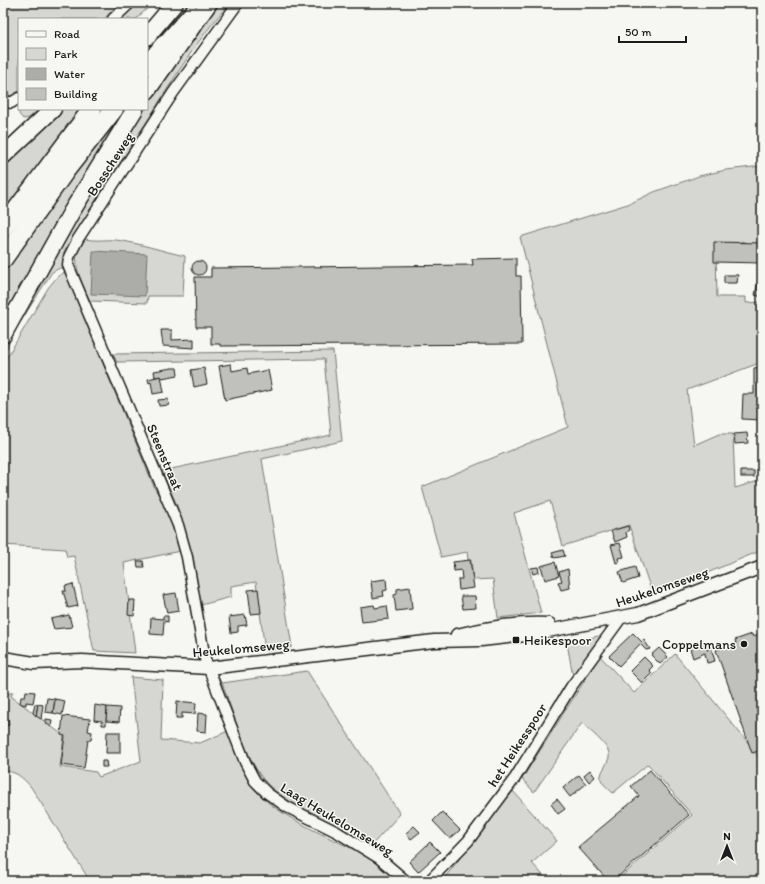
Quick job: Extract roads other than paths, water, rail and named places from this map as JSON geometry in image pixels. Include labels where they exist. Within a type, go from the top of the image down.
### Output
[{"type":"highway","points":[[148,65],[164,45]]},
{"type":"highway","points":[[3,228],[91,110]]},
{"type":"highway","points":[[3,259],[66,170],[113,110]]},
{"type":"main road","points":[[148,29],[169,3]]},
{"type":"main road","points":[[148,29],[175,3]]},
{"type":"main road","points":[[164,45],[200,3]]},
{"type":"main road","points":[[148,90],[209,3]]},
{"type":"main road","points":[[3,156],[52,110]]},
{"type":"main road","points":[[3,335],[72,211],[134,110]]},
{"type":"street","points":[[115,18],[130,3]]},
{"type":"street","name":"Bosscheweg","points":[[68,265],[69,257],[78,239],[173,93],[238,3]]},
{"type":"street","name":"Steenstraat","points":[[68,265],[178,525],[187,557],[205,659],[210,668]]},
{"type":"street","name":"Heukelomseweg","points":[[3,658],[34,663],[82,661],[210,668],[434,641],[479,630],[507,626],[545,624],[570,625],[621,618],[655,608],[762,567]]},
{"type":"street","name":"het Heikesspoor","points":[[429,881],[468,841],[515,778],[571,687],[621,618]]},
{"type":"street","name":"Laag Heukelomseweg","points":[[210,668],[245,762],[255,781],[267,793],[287,807],[337,832],[379,858],[406,881]]},
{"type":"water","points":[[93,251],[147,254],[145,296],[91,294]]},
{"type":"place","name":"Heikespoor","points":[[516,640]]},
{"type":"place","name":"Coppelmans","points":[[744,644]]}]
